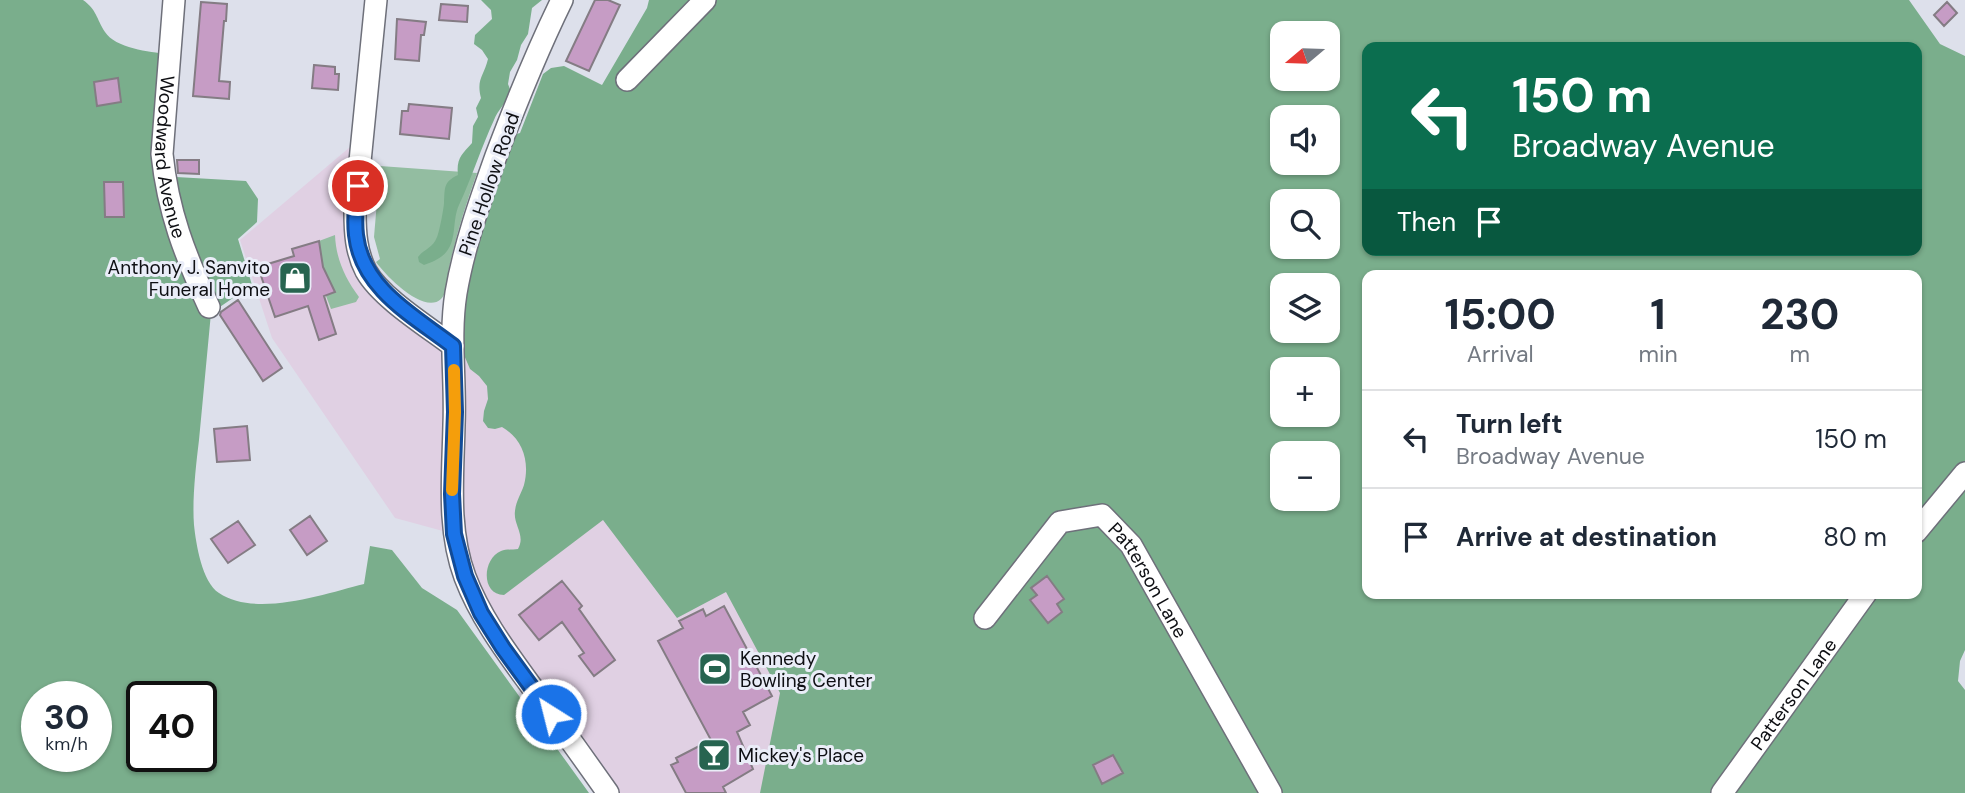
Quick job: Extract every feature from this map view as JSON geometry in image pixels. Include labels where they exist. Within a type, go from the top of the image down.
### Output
[{"type":"street","name":"Woodward Avenue","points":[[174,0],[162,154],[177,230],[209,307]]},
{"type":"street","points":[[376,0],[355,212],[355,234],[359,252],[366,271],[377,286],[453,346]]},
{"type":"street","name":"Pine Hollow Road","points":[[562,0],[536,53],[478,206],[465,250],[456,295],[453,346],[454,534],[465,576],[481,613],[503,648],[608,793]]},
{"type":"street","points":[[627,80],[705,0]]},
{"type":"street","points":[[1922,525],[1965,473]]},
{"type":"street","name":"Patterson Lane","points":[[985,618],[1060,522],[1102,515],[1131,545],[1271,793]]},
{"type":"street","name":"Patterson Lane","points":[[1722,793],[1862,599]]},
{"type":"shaded area","points":[[363,136],[366,270],[453,346],[561,356],[892,793],[608,793],[503,648],[454,534],[395,518],[272,338],[240,240]]},
{"type":"green space","points":[[0,0],[83,0],[94,11],[105,32],[117,42],[133,48],[167,54],[160,139],[176,177],[246,181],[258,199],[257,222],[238,239],[252,285],[211,313],[196,471],[194,525],[204,572],[213,588],[234,600],[252,604],[310,598],[364,584],[370,546],[392,550],[422,588],[457,610],[589,793],[0,793]]},
{"type":"green space","points":[[481,0],[542,0],[532,8],[528,34],[510,72],[508,84],[511,92],[494,120],[459,205],[450,246],[442,256],[424,265],[419,262],[418,257],[437,237],[446,186],[458,175],[459,161],[472,143],[473,126],[478,117],[476,108],[481,98],[480,82],[488,59],[474,44],[475,35],[492,19],[491,10]]},
{"type":"green space","points":[[649,0],[1909,0],[1940,44],[1965,56],[1965,650],[1960,661],[1958,681],[1965,690],[1965,793],[760,793],[780,693],[726,592],[677,618],[603,520],[504,595],[496,593],[488,583],[490,561],[503,550],[518,549],[520,544],[515,511],[524,485],[526,468],[523,452],[515,438],[502,427],[488,428],[483,421],[488,399],[487,386],[470,369],[455,343],[458,296],[513,135],[520,133],[543,74],[551,68],[564,66],[602,85],[647,8]]},
{"type":"green space","points":[[380,166],[477,173],[455,244],[445,293],[434,303],[425,302],[406,292],[376,262],[380,259],[374,237]]},
{"type":"green space","points":[[335,235],[342,268],[359,297],[356,302],[331,309],[326,296],[335,292],[323,267],[319,241]]},
{"type":"building","points":[[595,0],[608,0],[620,5],[589,71],[566,61]]},
{"type":"building","points":[[201,2],[227,4],[219,81],[230,82],[229,99],[193,96]]},
{"type":"building","points":[[1947,2],[1957,13],[1944,26],[1934,15]]},
{"type":"building","points":[[441,4],[468,6],[467,22],[439,20]]},
{"type":"building","points":[[397,19],[426,22],[424,35],[421,35],[419,61],[395,59]]},
{"type":"building","points":[[314,65],[335,67],[335,74],[339,74],[338,90],[312,88]]},
{"type":"building","points":[[118,78],[121,102],[97,106],[94,82]]},
{"type":"building","points":[[409,104],[452,108],[449,139],[400,134],[402,111],[408,111]]},
{"type":"building","points":[[177,160],[199,160],[199,174],[178,173]]},
{"type":"building","points":[[104,182],[123,182],[124,217],[105,217]]},
{"type":"building","name":"Anthony J. Sanvito Funeral Home","points":[[319,241],[323,267],[335,292],[324,296],[336,334],[319,340],[308,306],[275,317],[258,267],[294,256],[292,249]]},
{"type":"building","points":[[238,300],[282,368],[263,381],[220,315]]},
{"type":"building","points":[[247,426],[250,460],[217,462],[214,429]]},
{"type":"building","points":[[310,516],[327,541],[307,555],[290,530]]},
{"type":"building","points":[[238,521],[255,545],[228,563],[211,539]]},
{"type":"building","points":[[1047,576],[1064,599],[1057,604],[1062,612],[1048,623],[1030,600],[1037,595],[1031,588]]},
{"type":"building","points":[[562,581],[582,606],[579,609],[615,660],[594,676],[579,656],[584,653],[562,622],[539,640],[519,615]]},
{"type":"building","name":"Kennedy Bowling Center","points":[[724,606],[772,696],[743,712],[750,725],[737,732],[753,769],[723,787],[726,793],[686,793],[671,765],[678,762],[676,758],[711,740],[658,641],[683,628],[679,621],[703,609],[706,616]]},
{"type":"building","points":[[1113,755],[1123,773],[1102,784],[1093,765]]},
{"type":"slow traffic","points":[[452,490],[454,370]]},
{"type":"place","name":"Anthony J. Sanvito Funeral Home","points":[[295,278]]},
{"type":"place","name":"Kennedy Bowling Center","points":[[715,669]]},
{"type":"place","name":"Mickey's Place","points":[[714,755]]},
{"type":"route","points":[[358,186],[355,234],[366,271],[377,286],[392,299],[453,346],[454,534],[465,576],[481,613],[551,714]]}]
